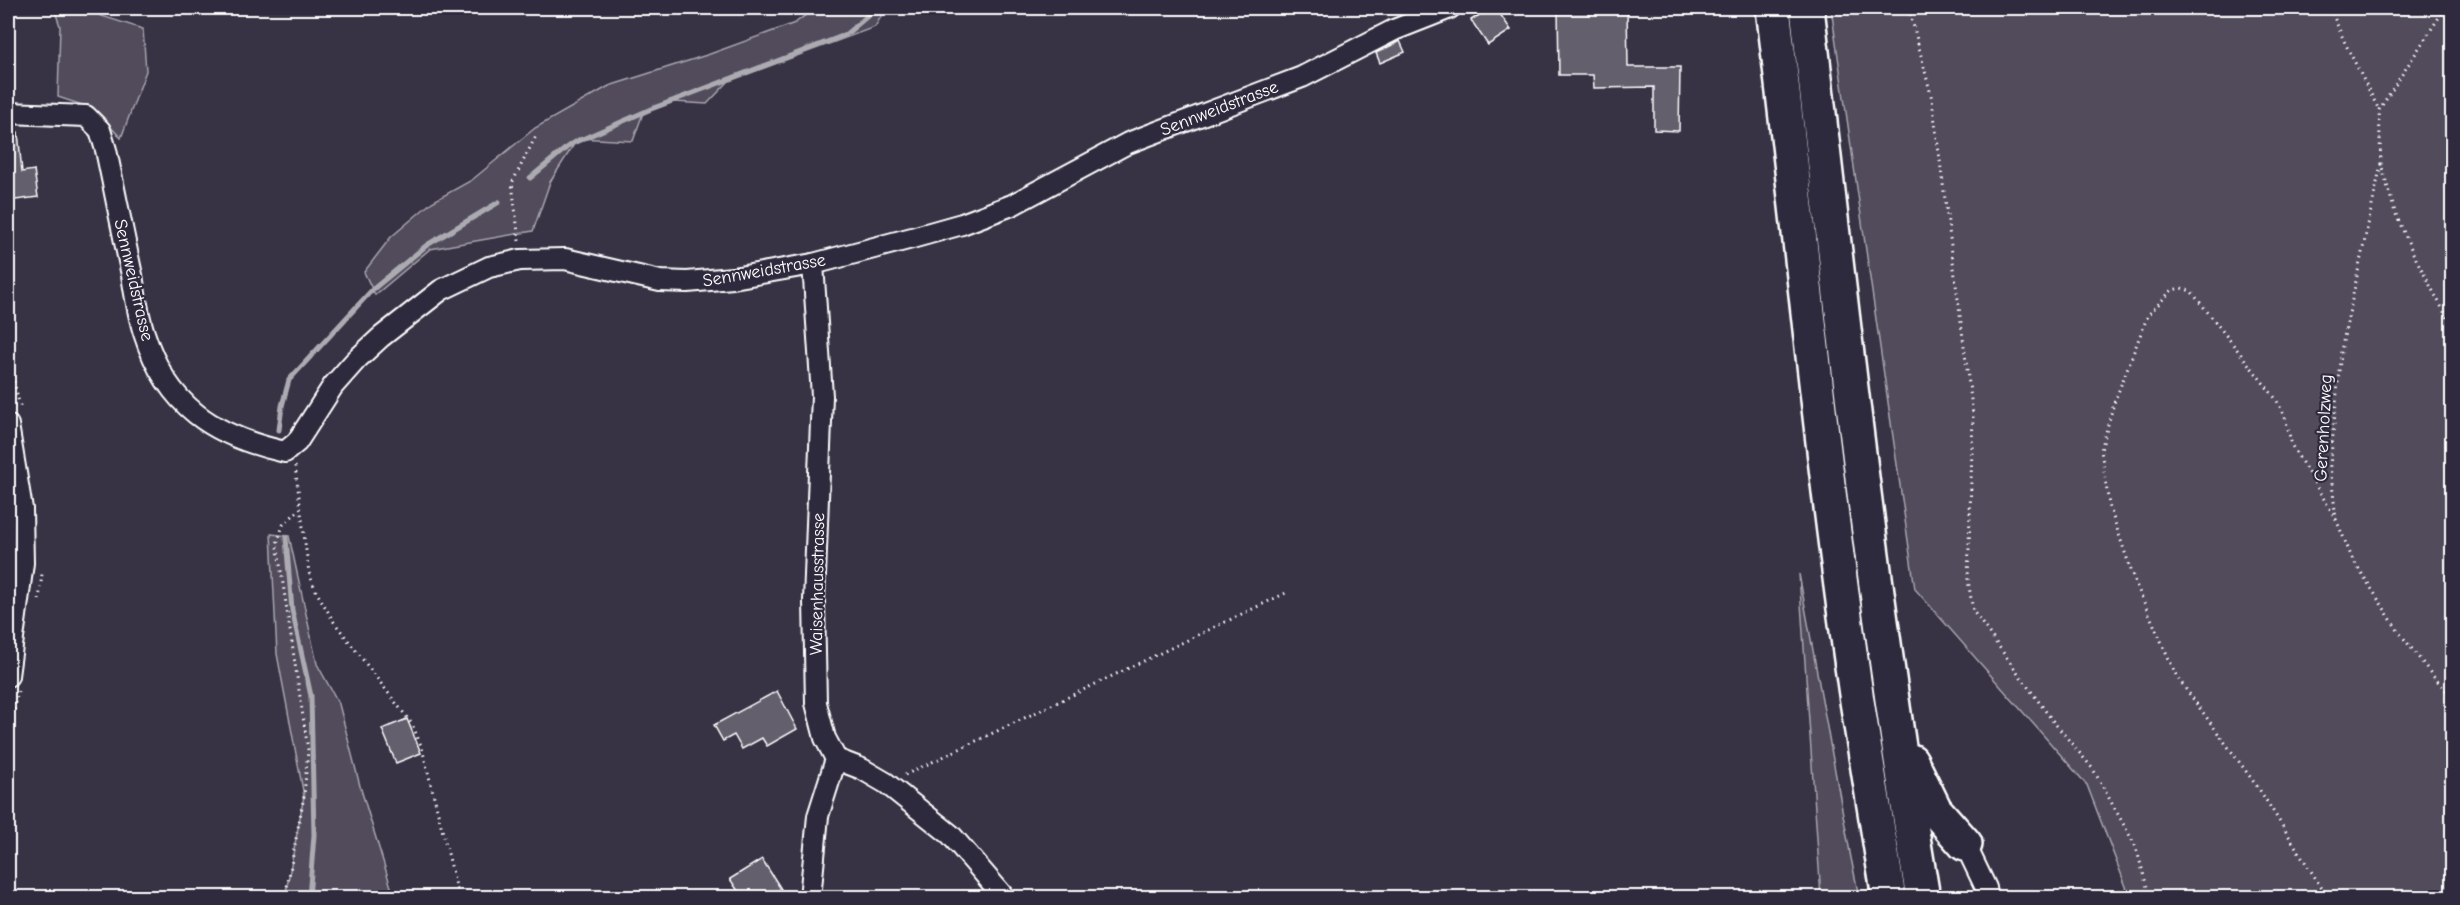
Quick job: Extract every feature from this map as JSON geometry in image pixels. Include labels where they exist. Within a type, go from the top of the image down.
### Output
[{"type":"highway","points":[[1773,8],[1815,380],[1857,700],[1889,897]]},
{"type":"highway","points":[[1807,8],[1852,408],[1895,729],[1923,897]]},
{"type":"highway","points":[[1895,729],[1931,803],[1939,816],[1965,844]]},
{"type":"street","name":"Sennweidstrasse","points":[[8,113],[86,116],[100,130],[143,332],[158,370],[170,389],[200,418],[219,430],[242,440],[285,452],[297,442],[333,386],[356,360],[416,308],[441,290],[489,267],[520,260],[564,259],[660,281],[687,282],[733,278],[813,264],[963,224],[1012,206],[1043,191],[1128,144],[1172,125],[1302,77],[1394,30],[1450,8]]},
{"type":"street","name":"Waisenhausstrasse","points":[[813,264],[822,396],[814,601],[816,703],[825,738],[836,759]]},
{"type":"street","points":[[8,425],[22,509],[23,563],[8,676]]},
{"type":"street","points":[[810,897],[818,816],[836,759],[862,769],[886,783],[951,835],[1005,897]]},
{"type":"street","points":[[1965,844],[1988,897]]},
{"type":"path","points":[[1909,8],[1932,99],[1973,415],[1968,580],[1973,611],[2052,720],[2093,769],[2136,847],[2150,897]]},
{"type":"path","points":[[2330,8],[2379,110],[2381,164],[2395,212],[2452,327]]},
{"type":"path","points":[[2379,110],[2445,8]]},
{"type":"path","points":[[520,260],[512,183],[537,134]]},
{"type":"path","name":"Gerenholzweg","points":[[2381,164],[2341,351],[2330,466],[2336,519],[2352,558],[2399,632],[2452,697]]},
{"type":"path","points":[[2328,897],[2259,789],[2177,677],[2134,582],[2109,506],[2101,450],[2114,403],[2148,315],[2172,291],[2181,288],[2191,291],[2276,399],[2285,417],[2292,446],[2336,519]]},
{"type":"path","points":[[285,452],[296,467],[299,509],[309,573],[316,591],[334,622],[412,724],[422,748],[459,897]]},
{"type":"path","points":[[285,897],[304,796],[308,750],[277,544],[283,525],[299,509]]},
{"type":"path","points":[[886,783],[1102,683],[1288,592]]},
{"type":"shaded area","points":[[54,8],[85,8],[86,11],[143,29],[146,71],[121,138],[94,109],[58,97],[60,26]]},
{"type":"shaded area","points":[[815,8],[886,8],[875,27],[729,81],[707,104],[674,102],[643,113],[633,141],[578,138],[550,182],[533,231],[430,249],[375,295],[364,272],[391,237],[432,202],[472,180],[535,128],[609,86],[710,54],[795,23]]},
{"type":"shaded area","points":[[1831,8],[2452,8],[2452,897],[2130,897],[2087,785],[1915,589]]},
{"type":"shaded area","points":[[271,534],[289,536],[317,664],[339,704],[360,786],[394,897],[285,897],[304,796],[277,654]]},
{"type":"shaded area","points":[[1799,574],[1851,858],[1859,897],[1821,897]]},
{"type":"building","points":[[1491,8],[1496,8],[1511,30],[1488,45],[1471,20]]},
{"type":"building","points":[[1558,8],[1627,8],[1628,67],[1680,67],[1679,131],[1654,130],[1654,87],[1594,88],[1593,75],[1559,75]]},
{"type":"building","points":[[1400,41],[1405,52],[1380,63],[1376,53]]},
{"type":"building","points":[[18,132],[22,172],[34,170],[38,197],[8,201],[8,133]]},
{"type":"building","points":[[777,691],[797,729],[767,746],[762,738],[742,749],[734,735],[723,741],[714,725]]},
{"type":"building","points":[[407,719],[421,753],[396,763],[382,729]]},
{"type":"building","points":[[762,859],[781,889],[768,897],[742,897],[730,879]]},
{"type":"waterway","points":[[530,178],[571,144],[651,109],[845,35],[877,8]]},
{"type":"waterway","points":[[279,430],[289,380],[372,290],[427,245],[499,202]]},
{"type":"waterway","points":[[286,538],[292,610],[311,696],[314,835],[309,898]]}]
